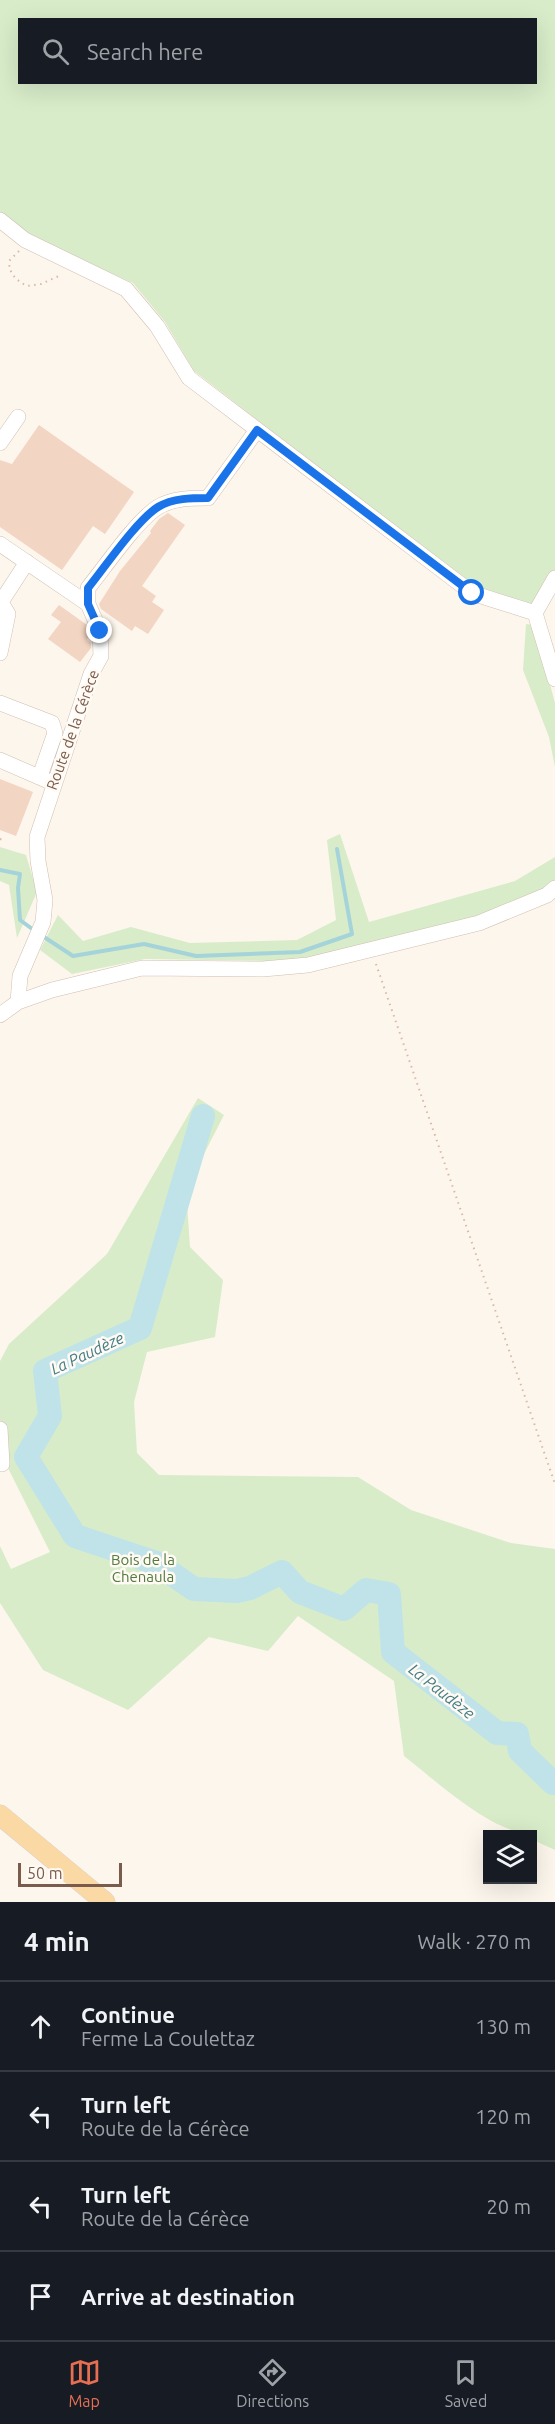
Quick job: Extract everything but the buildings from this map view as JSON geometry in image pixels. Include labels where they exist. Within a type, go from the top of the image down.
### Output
[{"type":"main road","points":[[0,1815],[105,1902]]},
{"type":"street","points":[[0,220],[31,243],[126,289],[158,326],[189,378],[472,593],[535,613]]},
{"type":"street","points":[[0,443],[18,417]]},
{"type":"street","points":[[88,604],[88,588],[136,528],[159,507],[184,498],[208,498],[257,430]]},
{"type":"street","points":[[0,544],[88,604]]},
{"type":"street","points":[[0,653],[8,614],[0,602],[27,562]]},
{"type":"street","points":[[555,578],[535,613],[555,679]]},
{"type":"street","name":"Route de la Cérèce","points":[[18,1002],[20,976],[43,922],[45,900],[38,861],[37,837],[46,780],[91,674],[101,656],[100,631],[88,604]]},
{"type":"street","points":[[0,703],[52,723],[55,733],[46,780],[0,760]]},
{"type":"street","points":[[0,1015],[18,1002],[52,990],[142,968],[263,969],[308,966],[479,923],[547,895],[555,888]]},
{"type":"street","points":[[0,1429],[2,1464]]},
{"type":"path","points":[[31,243],[14,254],[9,261],[9,270],[16,279],[27,286],[41,284],[81,267]]},
{"type":"path","points":[[371,950],[555,1484]]},
{"type":"green space","points":[[0,0],[555,0],[555,570],[531,605],[476,588],[194,371],[165,322],[133,283],[28,235],[0,213]]},
{"type":"green space","points":[[526,624],[534,625],[555,703],[555,767],[549,737],[523,670]]},
{"type":"green space","points":[[340,834],[369,922],[515,881],[555,857],[555,881],[547,889],[480,915],[308,958],[266,961],[145,959],[72,974],[40,950],[58,915],[83,941],[131,927],[190,943],[297,940],[336,920],[327,840]]},
{"type":"green space","points":[[0,847],[26,855],[37,892],[17,938],[9,885],[0,881]]},
{"type":"green space","name":"Bois de la Chenaula","points":[[198,1098],[224,1115],[186,1189],[190,1247],[223,1280],[215,1337],[147,1352],[134,1402],[137,1453],[159,1475],[358,1477],[411,1510],[511,1543],[555,1549],[555,1850],[537,1842],[537,1830],[512,1830],[483,1816],[404,1756],[394,1681],[298,1616],[268,1651],[209,1637],[128,1710],[43,1670],[0,1603],[0,1546],[11,1569],[50,1552],[6,1464],[0,1464],[0,1361],[9,1344],[107,1254]]},
{"type":"waterway","points":[[41,935],[73,956],[144,944],[196,956],[300,952],[352,934],[337,849]]},
{"type":"waterway","name":"La Paudèze","points":[[0,870],[20,874],[18,888],[20,920],[35,931]]},
{"type":"waterway","name":"La Paudèze","points":[[203,1116],[140,1328],[45,1371],[50,1416],[26,1457],[75,1536],[156,1563],[194,1589],[237,1591],[250,1588],[282,1572],[300,1592],[344,1609],[366,1590],[389,1594],[393,1652],[497,1733],[517,1734],[520,1751],[553,1783],[555,1780]]},
{"type":"route","points":[[100,631],[88,604],[88,588],[136,528],[159,507],[184,498],[208,498],[257,430],[472,593]]}]
